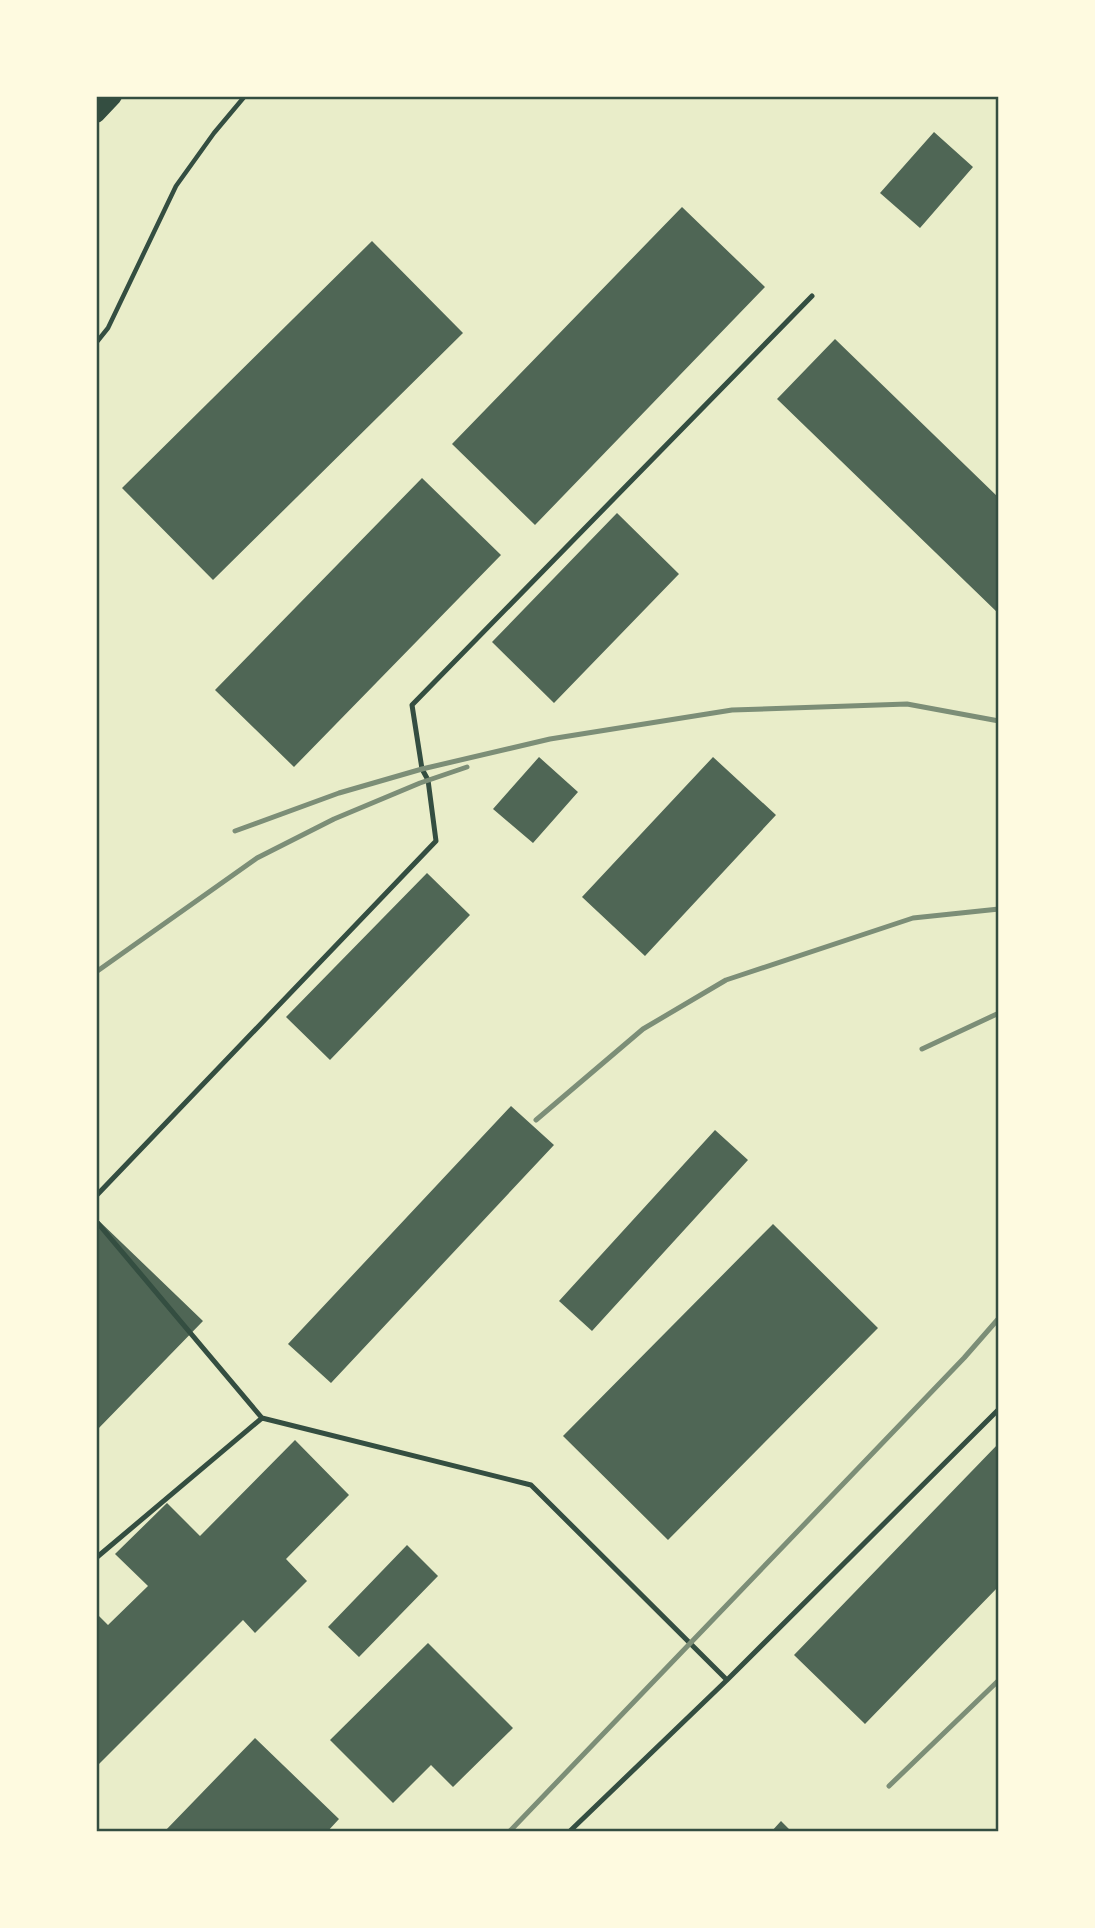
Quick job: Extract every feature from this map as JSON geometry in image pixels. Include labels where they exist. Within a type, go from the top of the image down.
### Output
[{"type":"main road","points":[[96,114],[113,96]]},
{"type":"lane","points":[[96,1196],[436,841],[428,780],[422,769],[412,705],[812,296]]},
{"type":"lane","points":[[96,1221],[262,1418],[531,1485],[727,1680]]},
{"type":"lane","points":[[569,1832],[727,1680],[999,1409]]},
{"type":"lane","points":[[96,1558],[262,1418]]},
{"type":"path","points":[[96,343],[108,328],[176,186],[214,132],[245,96]]},
{"type":"building","points":[[934,132],[973,167],[920,228],[880,193]]},
{"type":"building","points":[[682,207],[765,287],[535,525],[452,444]]},
{"type":"building","points":[[372,241],[463,333],[213,580],[122,488]]},
{"type":"building","points":[[835,339],[999,498],[999,614],[777,399]]},
{"type":"building","points":[[422,478],[501,555],[294,767],[215,690]]},
{"type":"building","points":[[617,513],[679,574],[554,703],[492,642]]},
{"type":"building","points":[[539,757],[578,792],[533,843],[493,809]]},
{"type":"building","points":[[713,757],[776,815],[645,956],[582,897]]},
{"type":"building","points":[[427,873],[470,915],[330,1060],[286,1017]]},
{"type":"building","points":[[511,1106],[554,1145],[331,1383],[288,1344]]},
{"type":"building","points":[[715,1130],[748,1160],[592,1331],[559,1301]]},
{"type":"building","points":[[96,1218],[203,1321],[96,1431]]},
{"type":"building","points":[[773,1224],[878,1328],[668,1540],[563,1436]]},
{"type":"building","points":[[295,1440],[349,1495],[286,1559],[307,1581],[255,1633],[243,1620],[96,1767],[96,1613],[108,1625],[148,1586],[115,1554],[167,1503],[200,1536]]},
{"type":"building","points":[[999,1443],[999,1586],[865,1724],[794,1655]]},
{"type":"building","points":[[407,1545],[438,1576],[359,1657],[328,1627]]},
{"type":"building","points":[[428,1643],[513,1728],[453,1787],[431,1765],[393,1803],[330,1740]]},
{"type":"building","points":[[255,1738],[339,1819],[327,1832],[164,1832]]},
{"type":"building","points":[[781,1821],[792,1832],[771,1832]]},
{"type":"railway","points":[[235,831],[339,793],[422,769],[550,739],[732,710],[907,704],[999,721]]},
{"type":"railway","points":[[96,972],[257,858],[334,819],[420,783],[467,767]]},
{"type":"railway","points":[[536,1120],[643,1029],[726,980],[913,918],[999,909]]},
{"type":"railway","points":[[922,1049],[999,1013]]},
{"type":"railway","points":[[509,1832],[964,1358],[999,1318]]},
{"type":"railway","points":[[889,1786],[999,1680]]}]
